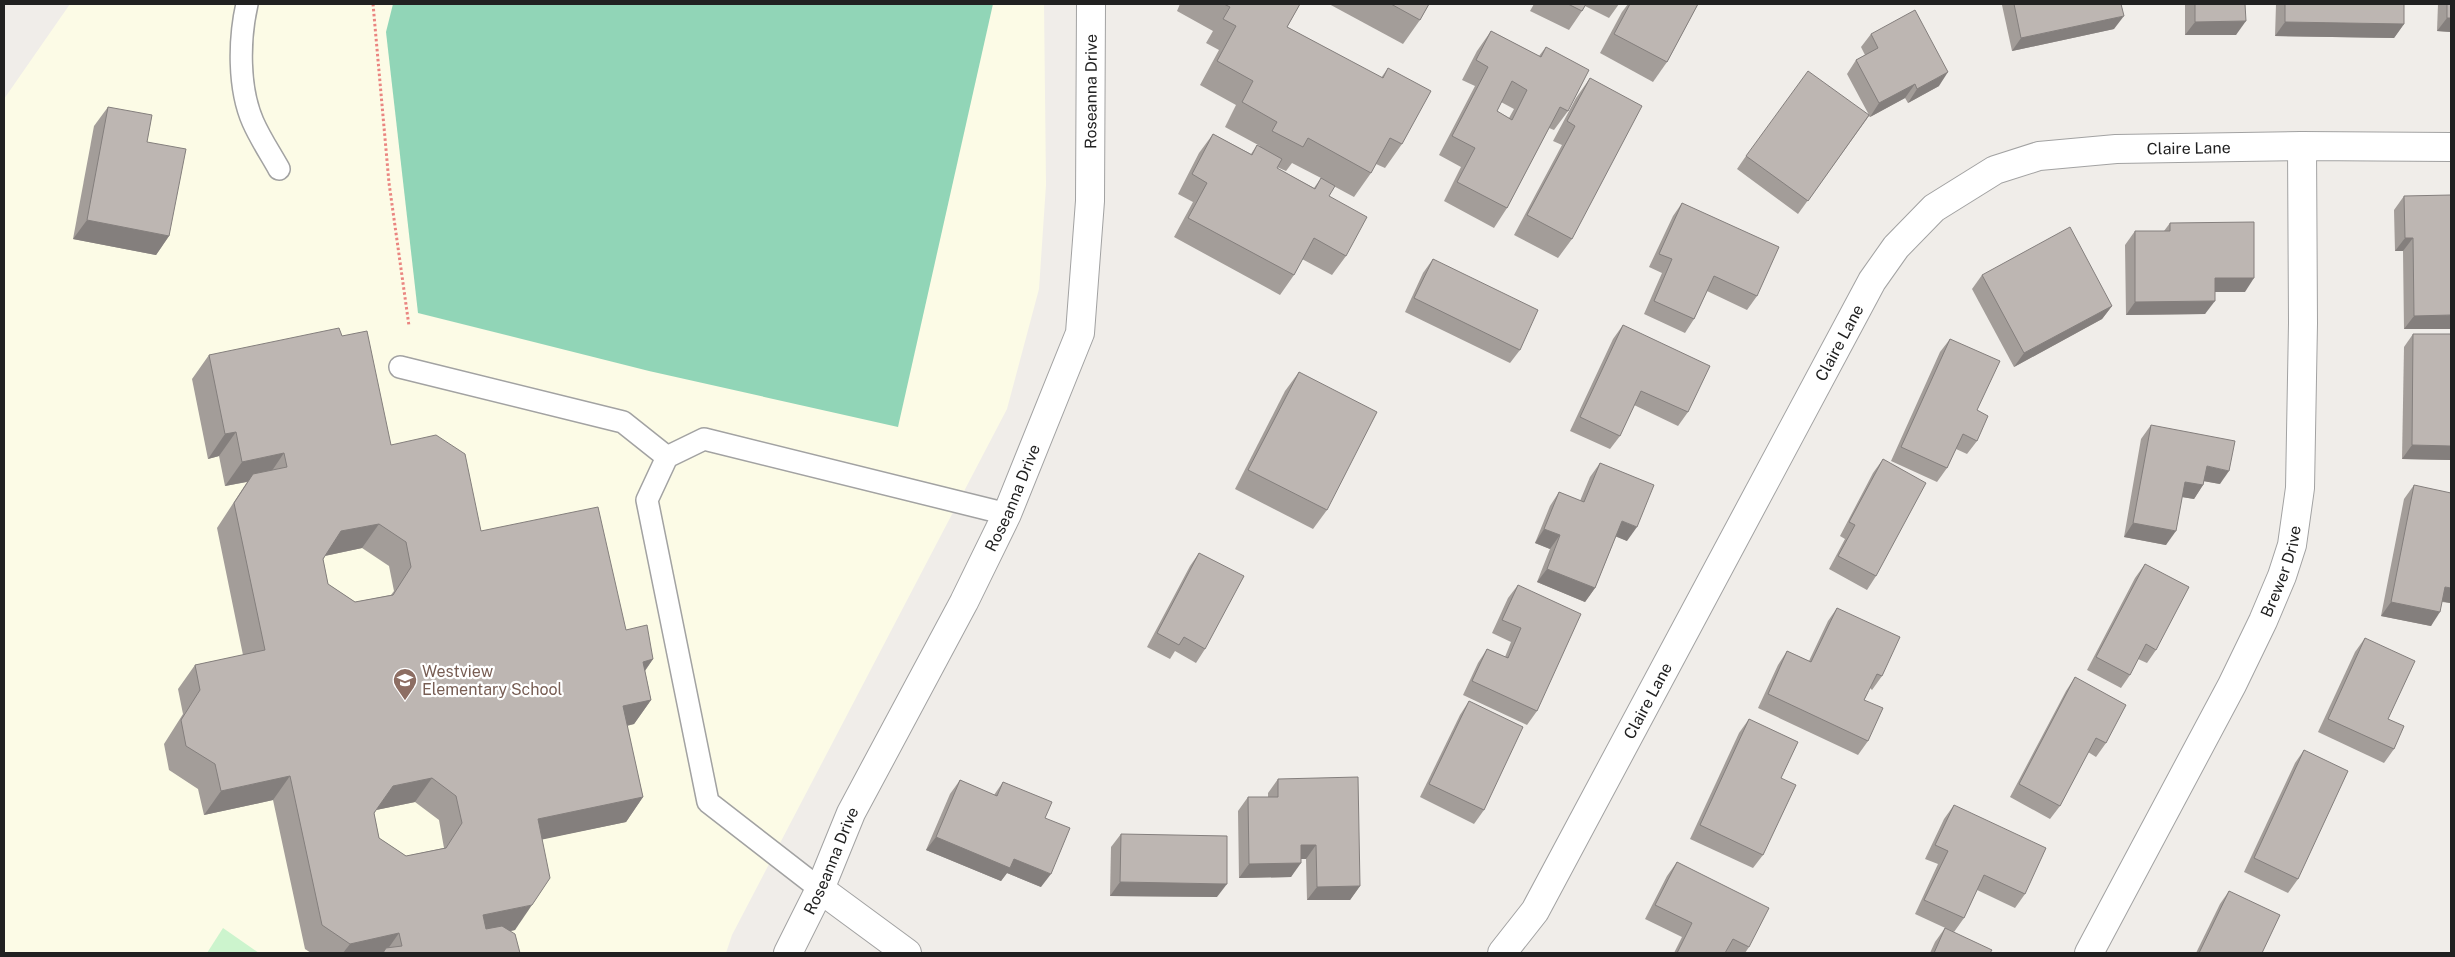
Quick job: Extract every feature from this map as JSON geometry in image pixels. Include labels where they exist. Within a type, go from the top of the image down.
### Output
[{"type":"street","name":"Roseanna Drive","points":[[788,953],[820,889],[851,814],[964,602],[1007,514],[1080,333],[1090,201],[1091,4]]},
{"type":"street","name":"Claire Lane","points":[[1502,953],[1535,911],[1872,281],[1896,247],[1915,225],[1934,208],[1995,170],[2039,156],[2116,149],[2302,146],[2451,148]]},
{"type":"street","name":"Brewer Drive","points":[[2089,953],[2232,685],[2263,621],[2292,544],[2300,478],[2303,323],[2302,146]]},
{"type":"street","points":[[820,889],[907,953]]},
{"type":"lane","points":[[247,4],[243,23],[241,75],[252,120],[279,169]]},
{"type":"lane","points":[[400,367],[623,422],[667,457]]},
{"type":"lane","points":[[820,889],[708,802],[647,500],[667,457],[704,439],[1007,514]]},
{"type":"path","points":[[373,4],[390,183],[409,326]]},
{"type":"shaded area","points":[[70,4],[1044,4],[1046,185],[1039,289],[1007,409],[732,935],[726,953],[4,953],[4,99]]},
{"type":"green space","points":[[393,4],[993,4],[898,427],[649,371],[418,313],[386,32]]},
{"type":"green space","points":[[223,928],[259,953],[207,953]]},
{"type":"building","points":[[1224,4],[1300,4],[1287,27],[1383,78],[1388,68],[1431,91],[1402,144],[1390,138],[1371,173],[1308,138],[1303,147],[1272,131],[1277,122],[1242,102],[1253,81],[1217,61],[1236,26],[1223,19],[1230,7]]},
{"type":"building","points":[[1391,4],[1429,4],[1420,20]]},
{"type":"building","points":[[1568,4],[1586,4],[1582,11]]},
{"type":"building","points":[[1630,4],[1698,4],[1667,62],[1614,34]]},
{"type":"building","points":[[2014,4],[2121,4],[2124,16],[2021,38]]},
{"type":"building","points":[[2195,4],[2245,4],[2246,21],[2195,22]]},
{"type":"building","points":[[2285,4],[2404,4],[2404,24],[2285,22]]},
{"type":"building","points":[[2447,4],[2451,4],[2451,18],[2447,18]]},
{"type":"building","points":[[1915,10],[1948,72],[1917,89],[1915,84],[1879,103],[1856,60],[1878,48],[1871,34]]},
{"type":"building","points":[[1491,31],[1541,57],[1546,47],[1589,70],[1568,111],[1560,107],[1507,208],[1457,182],[1475,148],[1452,136],[1488,67],[1476,60]],"holes":[[[1512,81],[1527,90],[1512,120],[1497,111]]]},
{"type":"building","points":[[1808,71],[1869,115],[1808,201],[1746,156]]},
{"type":"building","points":[[1590,78],[1642,106],[1572,239],[1527,215],[1575,126],[1567,121]]},
{"type":"building","points":[[108,107],[152,115],[147,142],[186,149],[169,236],[87,220]]},
{"type":"building","points":[[1213,134],[1252,155],[1257,145],[1282,159],[1277,168],[1315,189],[1321,178],[1335,186],[1329,196],[1367,217],[1346,256],[1314,238],[1294,275],[1188,218],[1207,183],[1192,174]]},
{"type":"building","points":[[2451,195],[2451,315],[2414,316],[2413,238],[2405,238],[2404,196]]},
{"type":"building","points":[[1682,203],[1779,247],[1757,296],[1714,276],[1694,319],[1654,301],[1672,259],[1659,254]]},
{"type":"building","points":[[2254,222],[2254,278],[2215,278],[2215,301],[2135,302],[2135,231],[2170,231],[2170,223]]},
{"type":"building","points":[[2070,227],[2112,306],[2024,353],[1982,275]]},
{"type":"building","points":[[1433,259],[1538,310],[1520,350],[1414,298]]},
{"type":"building","points":[[1623,325],[1710,366],[1688,412],[1641,391],[1620,436],[1580,417]]},
{"type":"building","points":[[339,328],[342,336],[367,331],[391,445],[436,435],[465,454],[481,531],[598,507],[626,630],[647,625],[653,659],[643,662],[651,700],[623,706],[643,797],[538,819],[550,878],[532,905],[483,915],[486,929],[502,926],[515,934],[520,953],[383,953],[386,948],[402,946],[399,933],[350,944],[322,925],[290,776],[221,791],[215,764],[186,746],[181,720],[200,690],[195,665],[265,650],[234,503],[253,474],[287,467],[284,453],[242,462],[236,432],[225,434],[209,355]],"holes":[[[379,524],[406,542],[411,567],[393,595],[355,602],[328,584],[323,559],[341,531]],[[432,778],[456,796],[462,823],[446,848],[406,856],[379,838],[374,813],[393,786]]]},
{"type":"building","points":[[2413,334],[2451,334],[2451,446],[2412,445]]},
{"type":"building","points":[[1950,339],[2000,361],[1977,410],[1988,416],[1977,441],[1963,434],[1947,468],[1901,447]]},
{"type":"building","points":[[1299,372],[1377,412],[1327,510],[1248,470]]},
{"type":"building","points":[[2151,425],[2235,441],[2229,471],[2207,466],[2203,485],[2185,482],[2176,531],[2133,523]]},
{"type":"building","points":[[1883,459],[1926,483],[1876,576],[1838,556],[1855,525],[1849,522]]},
{"type":"building","points":[[1600,463],[1654,485],[1637,527],[1622,521],[1595,588],[1547,569],[1560,535],[1544,529],[1559,492],[1584,502]]},
{"type":"building","points":[[2414,485],[2451,493],[2451,588],[2445,587],[2440,612],[2391,602]]},
{"type":"building","points":[[1199,553],[1244,576],[1205,649],[1184,637],[1179,645],[1157,633]]},
{"type":"building","points":[[2145,564],[2189,587],[2156,650],[2146,644],[2130,675],[2096,657]]},
{"type":"building","points":[[1518,585],[1581,614],[1537,711],[1472,681],[1487,649],[1508,658],[1521,628],[1502,620]]},
{"type":"building","points":[[1837,608],[1900,637],[1882,676],[1877,674],[1864,700],[1883,708],[1868,741],[1768,694],[1787,651],[1811,662]]},
{"type":"building","points":[[2365,638],[2415,661],[2388,719],[2404,726],[2394,749],[2328,719]]},
{"type":"building","points":[[2075,677],[2126,705],[2106,743],[2096,738],[2060,806],[2019,784]]},
{"type":"building","points":[[1469,701],[1523,727],[1484,810],[1429,784]]},
{"type":"building","points":[[1749,719],[1798,742],[1781,778],[1796,785],[1763,855],[1700,825]]},
{"type":"building","points":[[2304,750],[2348,771],[2298,879],[2254,858]]},
{"type":"building","points":[[1358,777],[1360,886],[1317,887],[1316,845],[1301,845],[1301,863],[1249,864],[1248,797],[1278,797],[1278,779]]},
{"type":"building","points":[[960,780],[997,796],[1003,782],[1052,802],[1045,818],[1070,828],[1051,874],[1014,859],[1010,868],[936,837]]},
{"type":"building","points":[[1954,805],[2046,848],[2025,894],[1984,875],[1964,918],[1924,900],[1948,851],[1935,845]]},
{"type":"building","points":[[1121,834],[1227,836],[1227,884],[1120,882]]},
{"type":"building","points":[[1677,862],[1769,908],[1749,947],[1733,939],[1725,953],[1677,953],[1692,923],[1655,905]]},
{"type":"building","points":[[2229,891],[2280,915],[2262,953],[2199,953]]},
{"type":"building","points":[[1945,928],[1992,950],[1990,953],[1934,953]]},
{"type":"place","name":"Westview Elementary School","points":[[405,701]]}]
